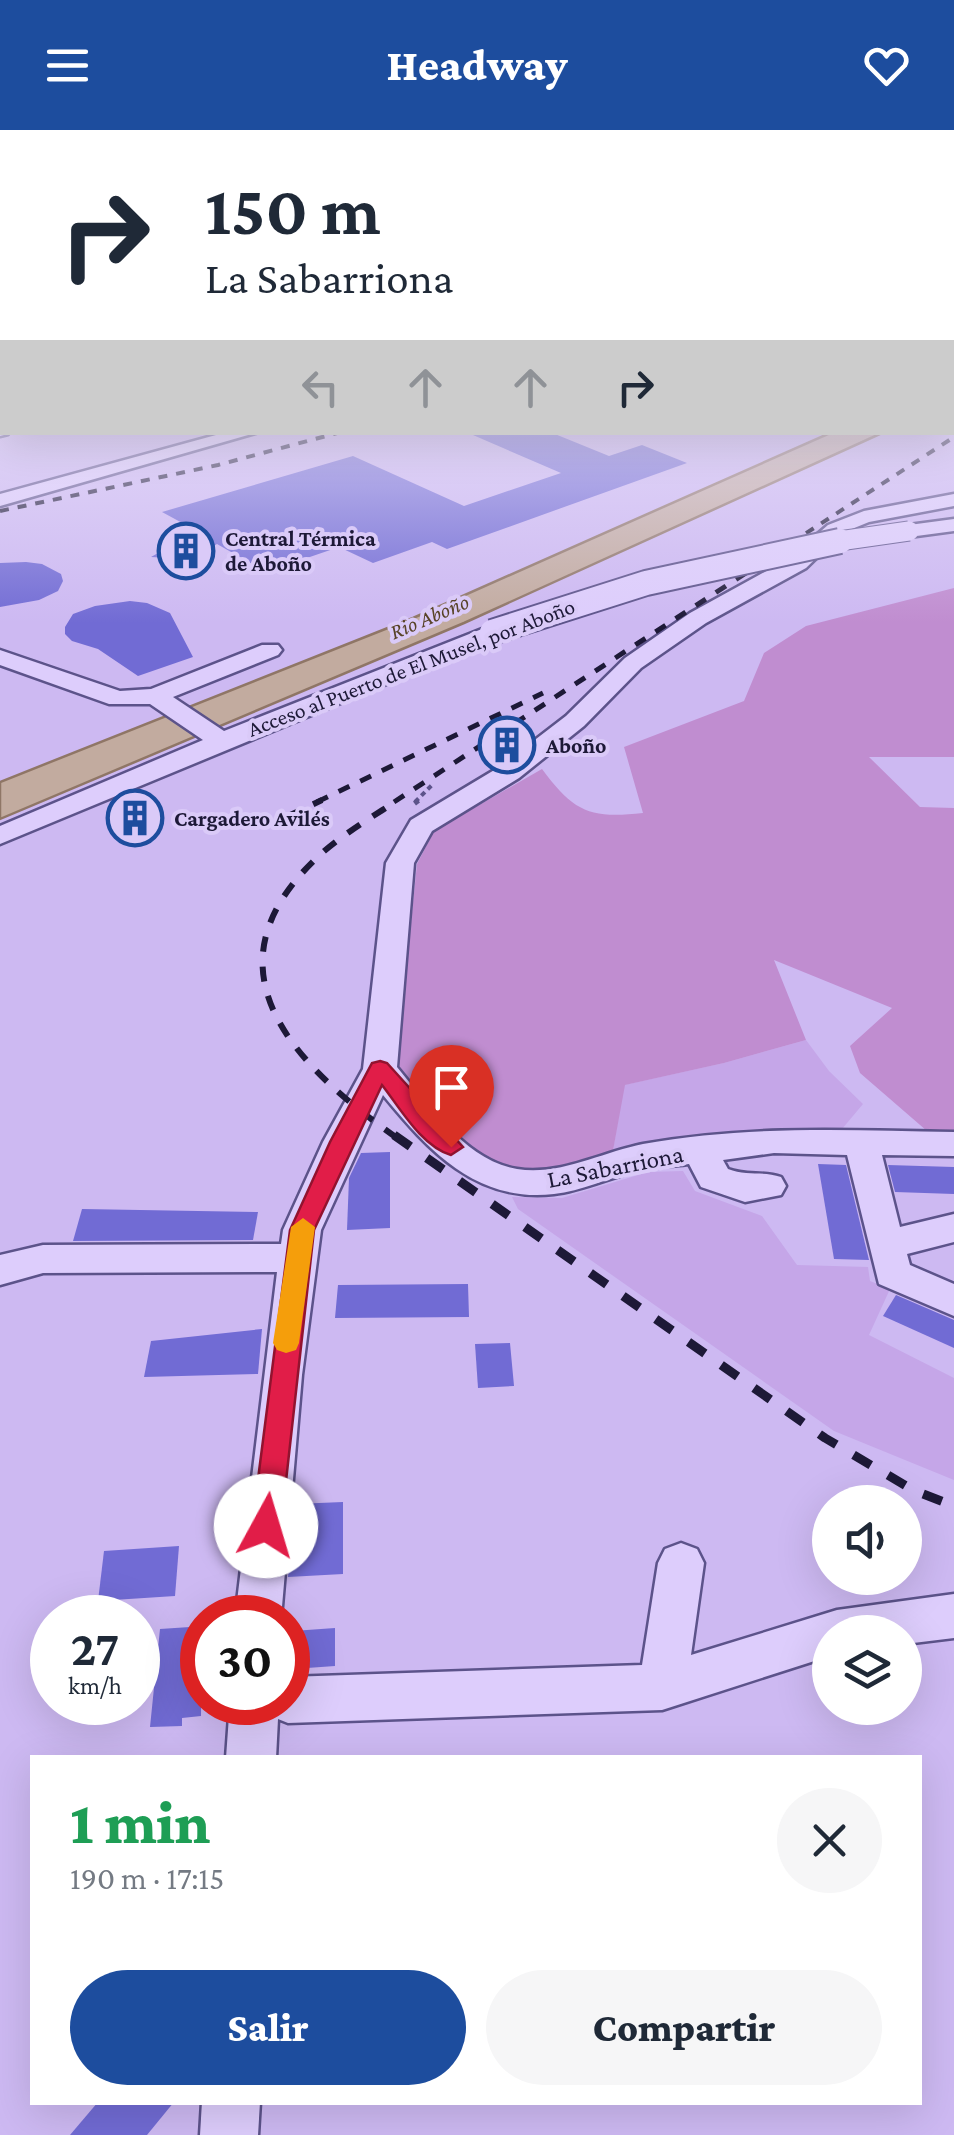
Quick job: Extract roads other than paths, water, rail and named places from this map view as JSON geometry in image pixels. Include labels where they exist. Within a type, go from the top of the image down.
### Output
[{"type":"street","points":[[0,500],[233,437]]},
{"type":"street","points":[[261,1595],[302,1230],[341,1142],[380,1068],[400,863],[421,826],[510,772],[575,722],[634,664],[698,618],[798,563],[834,528],[864,517],[954,500]]},
{"type":"street","name":"Acceso al Puerto de El Musel, por Aboño","points":[[0,836],[217,738],[560,607],[736,560],[834,540],[954,525]]},
{"type":"street","points":[[165,704],[270,650]]},
{"type":"street","points":[[0,657],[118,699],[165,704],[217,738]]},
{"type":"street","name":"La Sabarriona","points":[[380,1068],[444,1141],[473,1166],[513,1182],[556,1181],[642,1157],[774,1140],[954,1144]]},
{"type":"street","points":[[861,1140],[893,1274],[954,1301]]},
{"type":"street","points":[[701,1150],[714,1178],[745,1189],[768,1186]]},
{"type":"street","points":[[886,1244],[954,1228]]},
{"type":"street","points":[[0,1270],[44,1258],[298,1258]]},
{"type":"street","points":[[662,1687],[680,1563]]},
{"type":"street","points":[[922,1620],[954,1616]]},
{"type":"street","points":[[310,1699],[662,1687],[812,1640]]},
{"type":"street","points":[[251,1755],[253,1725]]},
{"type":"street","points":[[229,2135],[231,2105]]},
{"type":"water","name":"Rio Aboño","points":[[822,437],[874,437],[464,623],[0,819],[0,782],[413,618]]},
{"type":"railway","points":[[0,511],[218,465],[324,437]]},
{"type":"railway","points":[[791,543],[954,437]]},
{"type":"railway","points":[[394,802],[795,541]]},
{"type":"railway","points":[[317,802],[543,693]]},
{"type":"railway","points":[[286,817],[322,800]]},
{"type":"railway","points":[[397,1138],[324,1079],[295,1046],[274,1011],[263,974],[266,935],[285,895],[322,853],[398,800]]},
{"type":"railway","points":[[394,1135],[825,1438],[913,1490],[954,1506]]},
{"type":"place","name":"Central Térmica de Aboño","points":[[186,551]]},
{"type":"place","name":"Aboño","points":[[507,745]]},
{"type":"place","name":"Cargadero Avilés","points":[[135,818]]}]
